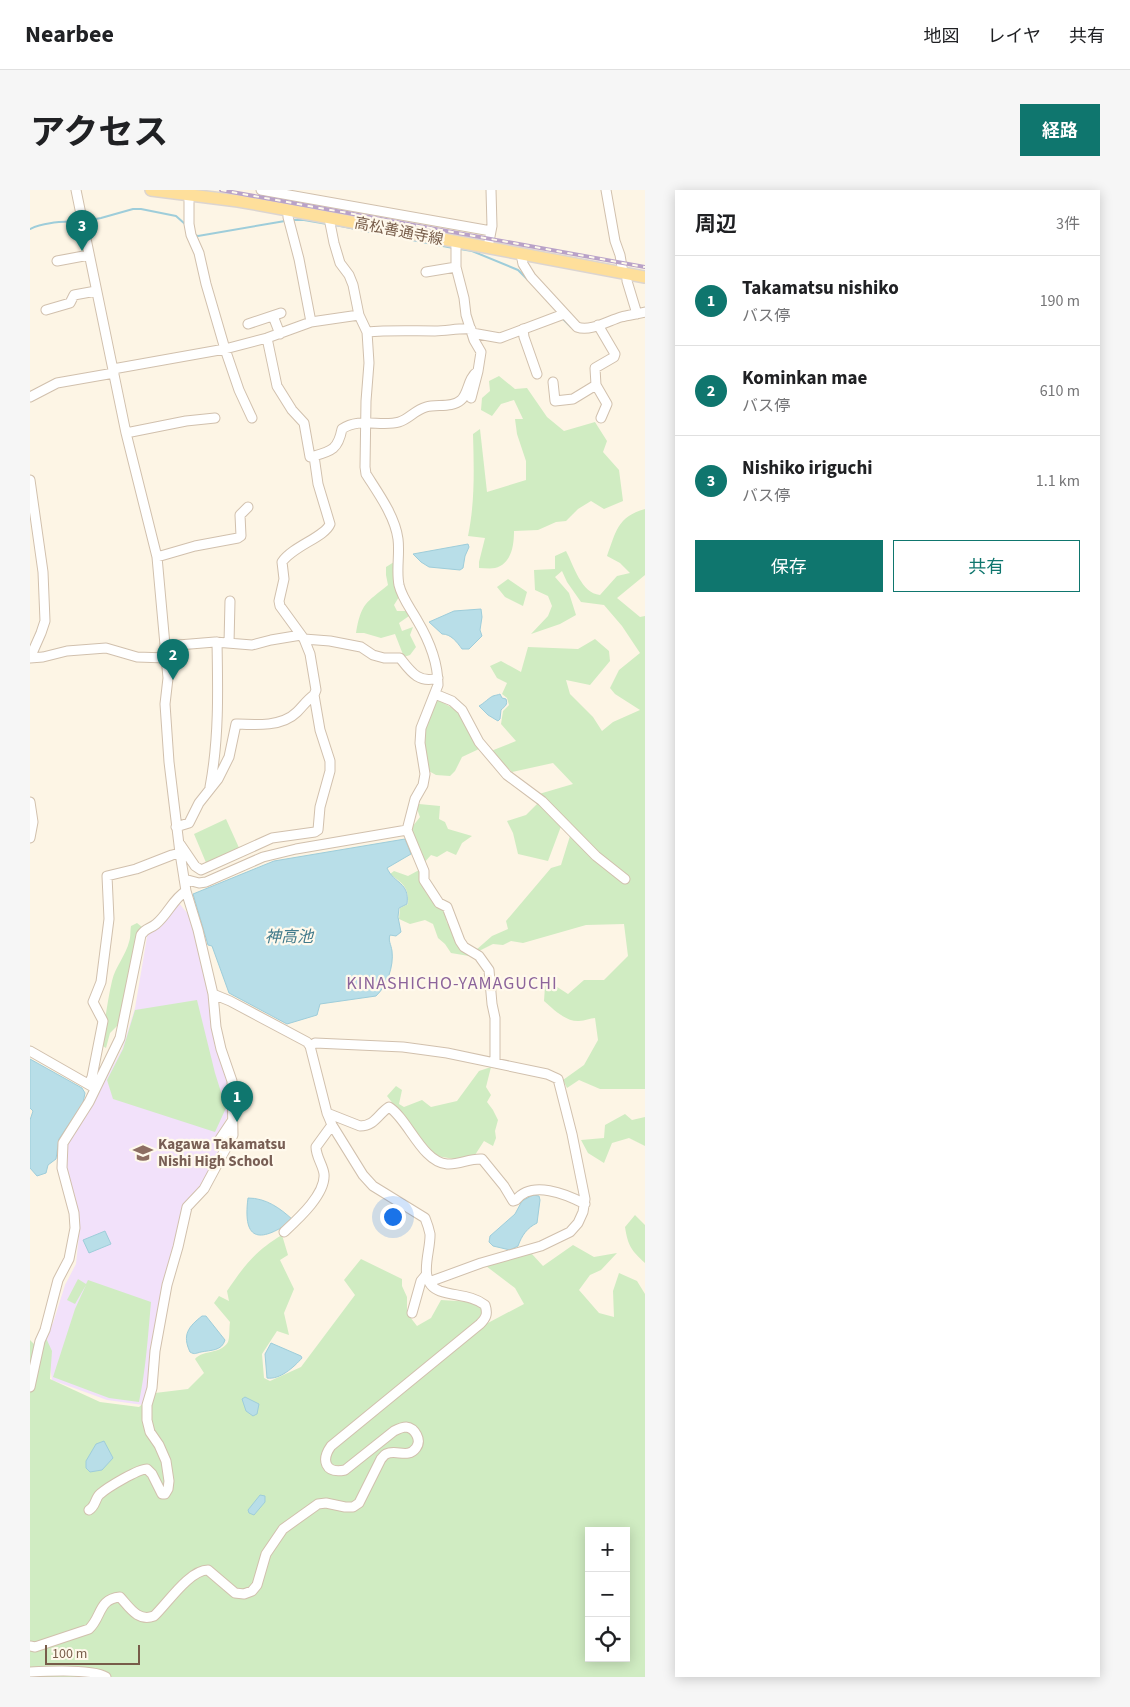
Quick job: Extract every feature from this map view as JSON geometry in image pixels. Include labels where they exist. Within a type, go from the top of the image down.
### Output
[{"type":"main road","name":"高松善通寺線","points":[[152,190],[288,210],[645,277]]},
{"type":"street","points":[[76,190],[126,433],[157,557],[168,678],[165,704],[168,762],[176,827],[186,891],[198,930],[213,994],[216,1027],[221,1049],[232,1081],[233,1135],[204,1189],[187,1207],[167,1286],[157,1341],[152,1388],[146,1405],[150,1432],[159,1445],[166,1461],[169,1480],[168,1489],[165,1494],[162,1494],[152,1474],[147,1469],[142,1469],[116,1482],[108,1490],[99,1494],[93,1507],[89,1510]]},
{"type":"street","points":[[261,190],[491,231]]},
{"type":"street","points":[[488,247],[491,231],[491,190]]},
{"type":"street","points":[[521,254],[523,264],[531,277],[539,287],[549,294],[564,314],[577,327],[582,329],[641,313],[627,281],[615,241],[606,190]]},
{"type":"street","points":[[189,195],[189,224],[199,253],[225,349],[239,390],[252,418]]},
{"type":"street","points":[[288,210],[311,322]]},
{"type":"street","points":[[330,218],[334,243],[340,263],[353,284],[359,315],[367,332],[369,363],[366,401],[366,474],[390,517],[398,538],[400,586],[428,640],[438,678],[435,694],[421,728],[420,742],[425,774],[423,785],[415,799],[407,830],[424,871],[424,880],[439,903],[447,907],[460,941],[478,956],[489,970],[495,1018],[495,1063]]},
{"type":"street","points":[[456,242],[456,267],[471,331],[481,352],[471,398]]},
{"type":"street","points":[[57,261],[89,255]]},
{"type":"street","points":[[426,272],[456,267]]},
{"type":"street","points":[[46,310],[70,303],[74,295],[96,291]]},
{"type":"street","points":[[367,332],[390,330],[438,331],[453,328],[500,338],[564,314]]},
{"type":"street","points":[[248,324],[277,315],[280,334]]},
{"type":"street","points":[[30,397],[57,383],[225,349],[280,334],[311,322],[359,315]]},
{"type":"street","points":[[598,325],[615,354],[614,357],[595,368],[596,385],[607,404],[601,418]]},
{"type":"street","points":[[523,330],[537,374]]},
{"type":"street","points":[[266,338],[277,386],[292,410],[304,423],[310,457],[329,452],[333,449],[340,440],[342,429],[345,427],[366,422],[401,422],[414,412],[425,407],[458,401],[464,395],[472,376],[478,370]]},
{"type":"street","points":[[553,382],[555,400],[574,399],[596,385]]},
{"type":"street","points":[[126,433],[186,421],[215,418]]},
{"type":"street","points":[[178,841],[195,866],[201,870],[272,838],[318,830],[320,807],[330,771],[330,761],[320,730],[314,696],[316,690],[310,654],[302,637],[280,606],[279,601],[284,579],[282,562],[304,543],[327,529],[330,524],[318,484],[314,456]]},
{"type":"street","points":[[30,480],[35,546],[43,572],[45,621],[42,633],[30,658]]},
{"type":"street","points":[[157,557],[195,546],[238,538],[241,536],[240,515],[248,507]]},
{"type":"street","points":[[229,643],[230,601]]},
{"type":"street","points":[[166,646],[217,642],[252,645],[271,640],[302,637],[361,647],[373,655],[384,658],[400,658],[415,676],[423,680],[438,678]]},
{"type":"street","points":[[210,790],[216,749],[218,704],[217,642]]},
{"type":"street","points":[[30,658],[67,651],[106,648],[137,657],[166,658]]},
{"type":"street","points":[[435,694],[452,701],[462,710],[479,742],[507,775],[542,801],[596,856],[625,878]]},
{"type":"street","points":[[176,827],[189,823],[199,803],[218,779],[229,756],[236,724],[256,725],[272,723],[290,717],[314,696]]},
{"type":"street","points":[[30,838],[33,822],[31,808]]},
{"type":"street","points":[[184,879],[199,883],[206,882],[263,857],[296,849],[407,830]]},
{"type":"street","points":[[30,1387],[40,1341],[45,1330],[58,1280],[70,1259],[75,1228],[74,1213],[62,1168],[63,1143],[89,1102],[103,1021],[93,1002],[101,982],[109,919],[106,880],[108,876],[136,869],[180,853]]},
{"type":"street","points":[[92,1086],[112,1058],[120,1038],[141,935],[144,929],[155,924],[177,897],[186,891]]},
{"type":"street","points":[[30,1646],[35,1647],[89,1629],[95,1624],[103,1604],[113,1598],[120,1597],[133,1613],[140,1617],[148,1618],[154,1616],[190,1578],[202,1570],[208,1570],[235,1594],[244,1594],[252,1591],[257,1585],[266,1554],[283,1529],[318,1504],[326,1502],[345,1508],[353,1507],[359,1503],[381,1459],[386,1454],[404,1454],[416,1448],[419,1440],[416,1433],[408,1427],[401,1428],[394,1431],[345,1470],[336,1472],[330,1469],[325,1462],[326,1454],[331,1446],[480,1324],[485,1319],[487,1312],[485,1304],[479,1300],[437,1290],[428,1278],[430,1234],[425,1218],[373,1186],[363,1175],[332,1125],[327,1113],[310,1046],[307,1042],[213,994]]},
{"type":"street","points":[[310,1046],[315,1043],[403,1047],[447,1053],[547,1074],[558,1079],[572,1134],[585,1204],[578,1223],[570,1232],[541,1246],[421,1281],[412,1312]]},
{"type":"street","points":[[30,1051],[92,1086]]},
{"type":"street","points":[[327,1113],[360,1126],[365,1126],[374,1123],[389,1107],[394,1110],[430,1156],[438,1162],[447,1164],[482,1158],[513,1201],[526,1192],[550,1191],[585,1204]]},
{"type":"street","points":[[220,1138],[232,1121]]},
{"type":"street","points":[[284,1232],[299,1218],[324,1186],[324,1171],[316,1148],[332,1125]]},
{"type":"street","points":[[30,1672],[80,1672],[101,1674],[106,1677]]},
{"type":"shaded area","name":"Kagawa Takamatsu Nishi High School","points":[[178,902],[188,914],[197,942],[216,1042],[228,1079],[229,1113],[218,1136],[226,1140],[209,1176],[187,1201],[168,1267],[149,1360],[149,1380],[143,1405],[107,1400],[52,1380],[46,1336],[53,1323],[65,1285],[76,1264],[80,1225],[75,1196],[66,1170],[66,1145],[96,1097],[122,1049],[135,1008],[148,931],[164,922]]},
{"type":"green space","points":[[499,376],[515,389],[527,388],[547,417],[564,431],[595,422],[607,441],[603,452],[619,470],[623,501],[604,509],[591,501],[578,509],[566,521],[556,522],[538,530],[514,531],[511,553],[505,562],[495,568],[479,568],[485,538],[468,536],[473,498],[473,434],[480,429],[487,492],[526,480],[526,461],[517,434],[515,419],[523,419],[514,400],[501,404],[492,416],[481,410],[482,398],[490,391],[489,381]]},
{"type":"green space","points":[[645,509],[645,575],[617,598],[640,617],[645,616],[645,1089],[600,1089],[579,1080],[567,1088],[563,1080],[584,1065],[598,1040],[595,1018],[574,1021],[560,1014],[544,1001],[545,986],[551,983],[568,994],[584,980],[604,980],[628,956],[624,924],[586,925],[523,943],[511,941],[503,945],[493,944],[477,952],[476,950],[492,936],[508,929],[506,921],[551,868],[561,865],[570,836],[563,821],[548,861],[518,854],[513,833],[507,821],[526,815],[539,802],[539,794],[573,784],[553,763],[512,772],[491,751],[516,741],[501,724],[503,711],[509,705],[507,698],[502,694],[507,683],[497,678],[490,666],[501,661],[521,672],[528,647],[578,649],[595,639],[609,651],[610,661],[590,685],[566,680],[570,694],[593,717],[602,731],[613,722],[640,710],[615,694],[610,688],[619,670],[640,653],[622,626],[604,605],[581,602],[562,571],[555,577],[569,593],[576,615],[560,624],[531,634],[548,616],[552,606],[548,596],[535,590],[534,570],[555,569],[555,556],[566,551],[583,584],[593,593],[600,595],[617,576],[630,573],[620,563],[607,556],[619,526],[623,521],[636,512]]},
{"type":"green space","points":[[394,562],[399,597],[394,605],[397,611],[408,611],[409,616],[399,623],[402,631],[413,627],[410,635],[416,647],[410,655],[404,657],[395,634],[381,638],[364,633],[356,633],[360,615],[366,604],[388,585],[386,567]]},
{"type":"green space","points":[[508,579],[527,592],[523,606],[505,597],[497,587]]},
{"type":"green space","points":[[436,699],[458,711],[479,749],[462,757],[455,771],[450,776],[436,775],[427,770],[423,743],[427,724]]},
{"type":"green space","points":[[419,804],[440,806],[439,819],[445,822],[448,829],[472,836],[462,843],[456,855],[447,851],[437,857],[431,855],[423,864],[409,831],[420,817],[417,809]]},
{"type":"green space","points":[[226,819],[240,850],[207,865],[194,834]]},
{"type":"green space","points":[[421,869],[423,887],[432,900],[443,907],[447,923],[453,928],[470,953],[469,956],[451,953],[438,938],[433,924],[425,920],[410,924],[399,919],[400,908],[408,904],[407,894],[402,883],[390,874],[394,871],[408,876]]},
{"type":"green space","points":[[137,923],[142,927],[122,1015],[117,1026],[110,1033],[106,1048],[101,1045],[112,981],[115,971],[128,947],[131,926]]},
{"type":"green space","points":[[197,1000],[215,1073],[226,1108],[215,1132],[113,1099],[107,1080],[123,1049],[135,1010]]},
{"type":"green space","points":[[491,1067],[486,1087],[491,1095],[487,1102],[498,1120],[495,1131],[496,1138],[493,1146],[484,1141],[475,1155],[454,1159],[437,1156],[418,1136],[387,1096],[396,1086],[402,1090],[399,1104],[404,1107],[422,1100],[431,1107],[457,1101],[479,1071]]},
{"type":"green space","points":[[625,1114],[632,1120],[645,1117],[645,1146],[629,1138],[612,1143],[604,1163],[588,1153],[581,1140],[604,1138],[605,1125]]},
{"type":"green space","points":[[635,1215],[645,1225],[645,1263],[636,1255],[626,1233],[625,1227]]},
{"type":"green space","points":[[282,1235],[288,1255],[280,1260],[294,1289],[284,1313],[289,1335],[277,1331],[262,1354],[264,1378],[270,1381],[301,1367],[355,1295],[344,1280],[361,1259],[402,1279],[402,1286],[407,1297],[407,1313],[417,1326],[431,1318],[441,1300],[473,1302],[484,1308],[486,1324],[524,1304],[515,1288],[486,1266],[531,1253],[543,1266],[573,1245],[594,1257],[617,1253],[601,1270],[590,1275],[579,1290],[599,1313],[614,1317],[613,1291],[619,1273],[637,1281],[645,1294],[645,1677],[30,1677],[30,1340],[35,1345],[46,1338],[52,1351],[50,1379],[100,1402],[139,1407],[155,1393],[188,1389],[204,1373],[195,1359],[203,1354],[221,1349],[228,1342],[230,1322],[214,1303],[219,1296],[229,1301],[227,1291],[257,1253]]},
{"type":"green space","points":[[78,1279],[86,1284],[88,1280],[151,1302],[145,1365],[139,1402],[109,1398],[53,1377],[75,1309],[86,1285],[75,1304],[67,1300]]},
{"type":"water","points":[[468,544],[469,547],[463,568],[460,570],[429,567],[413,554]]},
{"type":"water","points":[[481,609],[480,630],[482,636],[469,649],[462,649],[454,639],[442,634],[429,622],[454,611]]},
{"type":"water","points":[[500,694],[502,698],[506,699],[507,703],[501,710],[498,721],[479,706]]},
{"type":"water","name":"神高池","points":[[405,839],[411,854],[387,868],[393,877],[404,887],[407,904],[399,908],[398,917],[401,932],[396,936],[390,935],[389,941],[392,951],[391,969],[383,987],[376,996],[320,1004],[317,1015],[287,1024],[229,993],[212,946],[208,945],[193,894],[274,861]]},
{"type":"water","points":[[30,1059],[82,1088],[85,1093],[83,1103],[59,1139],[56,1159],[48,1165],[46,1173],[37,1176],[30,1168],[30,1120],[33,1111],[30,1108]]},
{"type":"water","points":[[533,1195],[539,1196],[540,1200],[537,1223],[525,1232],[518,1246],[510,1250],[493,1246],[489,1242],[490,1236],[515,1214],[522,1201]]},
{"type":"water","points":[[248,1198],[255,1198],[272,1204],[293,1220],[272,1232],[264,1235],[257,1234],[251,1231],[248,1224]]},
{"type":"water","points":[[105,1231],[111,1244],[89,1253],[83,1240]]},
{"type":"water","points":[[202,1316],[206,1316],[225,1340],[224,1344],[219,1348],[196,1354],[190,1352],[187,1336],[193,1324]]},
{"type":"water","points":[[271,1343],[302,1358],[282,1375],[267,1378],[265,1354]]},
{"type":"water","points":[[245,1397],[259,1404],[257,1414],[253,1416],[246,1411],[242,1399]]},
{"type":"water","points":[[104,1441],[113,1458],[102,1470],[90,1472],[86,1468],[86,1461],[96,1444]]},
{"type":"water","points":[[260,1495],[265,1496],[265,1502],[254,1515],[249,1513],[248,1510]]},
{"type":"waterway","points":[[85,221],[133,209],[141,209],[176,216],[185,224]]},
{"type":"waterway","points":[[293,220],[327,224]]},
{"type":"waterway","points":[[30,229],[47,224],[78,221]]},
{"type":"waterway","points":[[194,235],[198,236],[285,221]]},
{"type":"waterway","points":[[335,225],[453,248]]},
{"type":"waterway","points":[[460,249],[472,251],[518,270],[527,279]]},
{"type":"waterway","points":[[562,318],[571,327]]},
{"type":"railway","points":[[221,190],[645,267]]},
{"type":"place","name":"Nishiko iriguchi","points":[[82,251]]},
{"type":"place","name":"Kominkan mae","points":[[173,680]]},
{"type":"place","name":"Takamatsu nishiko","points":[[237,1122]]},
{"type":"place","name":"Kagawa Takamatsu Nishi High School","points":[[143,1153]]},
{"type":"district","name":"KINASHICHO-YAMAGUCHI","points":[[452,983]]}]
